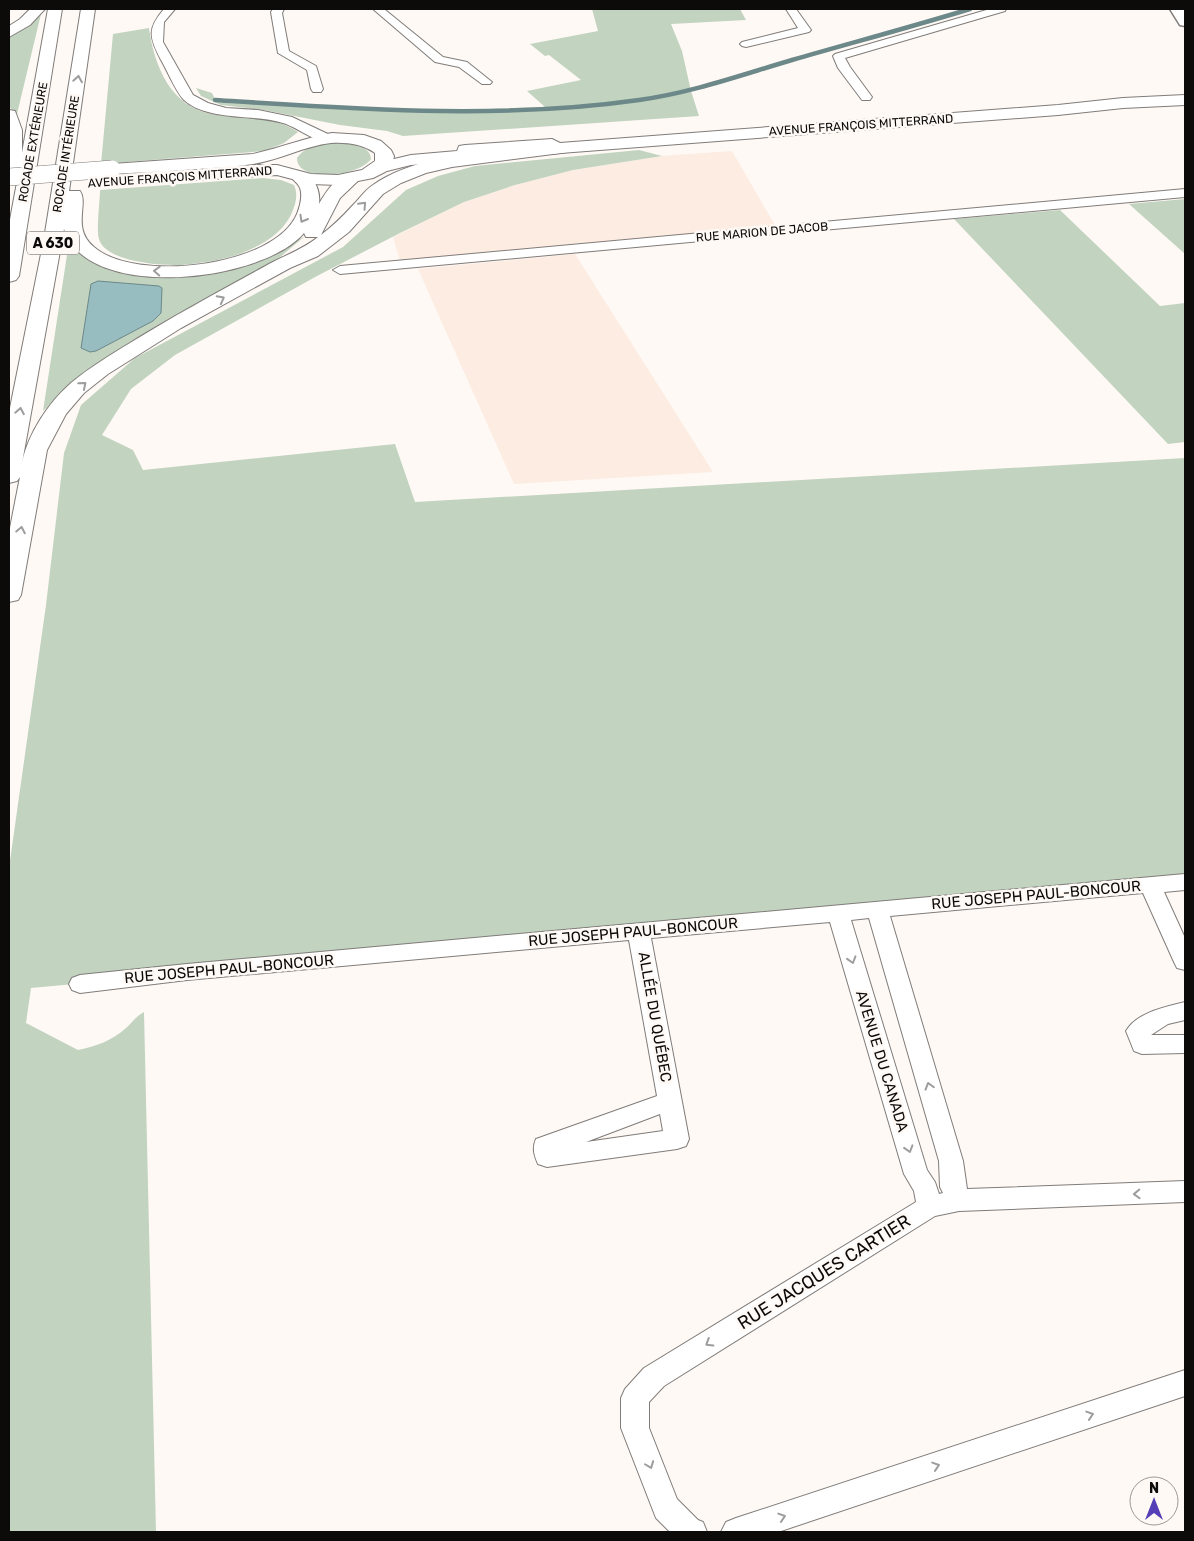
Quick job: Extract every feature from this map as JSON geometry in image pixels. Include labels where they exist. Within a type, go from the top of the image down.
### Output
[{"type":"main road","points":[[9,32],[25,22],[38,9]]},
{"type":"main road","name":"ROCADE EXTÉRIEURE","points":[[9,276],[17,189],[55,9]]},
{"type":"main road","name":"ROCADE INTÉRIEURE","points":[[9,476],[53,239],[88,9]]},
{"type":"main road","name":"AVENUE FRANÇOIS MITTERRAND","points":[[9,177],[257,170],[295,174],[324,180],[352,178],[367,174],[378,168],[412,160],[1058,110],[1123,103],[1183,92]]},
{"type":"main road","points":[[72,112],[75,166],[74,233],[80,243],[90,253],[118,266],[181,272],[227,266],[260,256],[282,243],[302,223],[307,213],[311,192],[307,183],[295,174]]},
{"type":"main road","points":[[9,115],[14,133],[13,162],[17,189]]},
{"type":"main road","name":"AVENUE FRANÇOIS MITTERRAND","points":[[295,174],[285,168],[284,156],[306,136],[328,139],[349,138],[392,150],[410,152],[481,150],[542,144],[664,139]]},
{"type":"main road","points":[[376,145],[385,156],[384,162],[378,168]]},
{"type":"main road","points":[[9,595],[36,450],[57,411],[77,389],[134,348],[174,324],[283,264],[312,252],[327,240],[377,190],[395,179],[421,169],[452,162],[561,148]]},
{"type":"main road","name":"AVENUE FRANÇOIS MITTERRAND","points":[[17,189],[111,175],[253,159],[290,151]]},
{"type":"main road","points":[[283,264],[310,239],[334,193],[341,184],[352,178]]},
{"type":"street","points":[[170,9],[159,22],[157,42],[188,97],[204,106],[226,112],[277,117],[298,124],[306,136]]},
{"type":"street","points":[[279,9],[276,12],[284,53],[312,68],[317,89]]},
{"type":"street","points":[[378,9],[439,60],[463,64],[486,82]]},
{"type":"street","points":[[746,44],[805,30],[791,9]]},
{"type":"street","points":[[866,98],[844,68],[840,56],[1001,9]]},
{"type":"street","points":[[1176,9],[1185,22]]},
{"type":"street","name":"RUE MARION DE JACOB","points":[[340,270],[1185,194]]},
{"type":"street","name":"RUE JOSEPH PAUL-BONCOUR","points":[[80,984],[187,972],[1185,882]]},
{"type":"street","points":[[1150,885],[1185,962]]},
{"type":"street","points":[[877,910],[951,1161],[953,1186],[959,1200]]},
{"type":"street","name":"AVENUE DU CANADA","points":[[838,913],[916,1174],[926,1189],[929,1207]]},
{"type":"street","name":"ALLÉE DU QUÉBEC","points":[[639,932],[677,1139],[547,1156],[545,1146],[670,1101]]},
{"type":"street","points":[[1185,1011],[1161,1017],[1138,1031],[1142,1045],[1185,1044]]},
{"type":"street","name":"RUE JACQUES CARTIER","points":[[694,1532],[690,1532],[666,1508],[636,1428],[635,1398],[654,1377],[929,1207],[959,1200],[1185,1192]]},
{"type":"street","points":[[736,1532],[1185,1383]]},
{"type":"shaded area","points":[[732,151],[776,227],[400,261],[393,237],[464,202],[515,185],[573,170],[662,156]]},
{"type":"shaded area","points":[[575,254],[713,472],[514,484],[418,269]]},
{"type":"green space","points":[[592,9],[740,9],[746,20],[671,24],[682,51],[699,116],[403,136],[387,131],[340,125],[264,110],[221,105],[201,96],[196,88],[212,93],[215,99],[388,110],[545,107],[527,91],[581,80],[549,55],[545,56],[530,44],[598,31]]},
{"type":"green space","points":[[41,14],[17,114],[9,107],[9,36]]},
{"type":"green space","points":[[149,28],[151,42],[160,70],[175,94],[186,103],[198,110],[212,114],[277,122],[298,132],[284,143],[264,151],[101,164],[113,34]]},
{"type":"green space","points":[[337,143],[363,148],[370,154],[371,159],[365,165],[355,170],[330,175],[307,172],[300,166],[297,158],[305,150],[315,146]]},
{"type":"green space","points":[[639,150],[662,156],[573,170],[515,185],[464,202],[317,276],[175,355],[131,389],[102,435],[133,450],[143,470],[395,444],[415,502],[1185,458],[1185,882],[31,988],[26,1023],[78,1050],[109,1040],[144,1012],[156,1532],[9,1532],[9,868],[46,605],[64,453],[81,405],[135,358],[343,247],[406,190],[438,176],[475,166]]},
{"type":"green space","points":[[263,178],[281,180],[294,185],[295,204],[285,225],[279,231],[265,242],[242,253],[228,258],[205,262],[162,265],[123,258],[104,247],[99,239],[100,190]]},
{"type":"green space","points":[[1185,199],[1185,254],[1129,204]]},
{"type":"green space","points":[[1060,210],[1160,306],[1185,303],[1185,442],[1168,444],[954,219]]},
{"type":"green space","points":[[305,236],[279,258],[66,389],[43,411],[69,242],[79,253],[92,262],[141,275],[279,251]]},
{"type":"water","points":[[98,281],[159,286],[162,288],[161,313],[153,321],[96,351],[90,352],[81,348],[91,284]]},
{"type":"waterway","points":[[215,100],[427,111],[534,110],[639,100],[678,93],[716,83],[970,9]]}]
